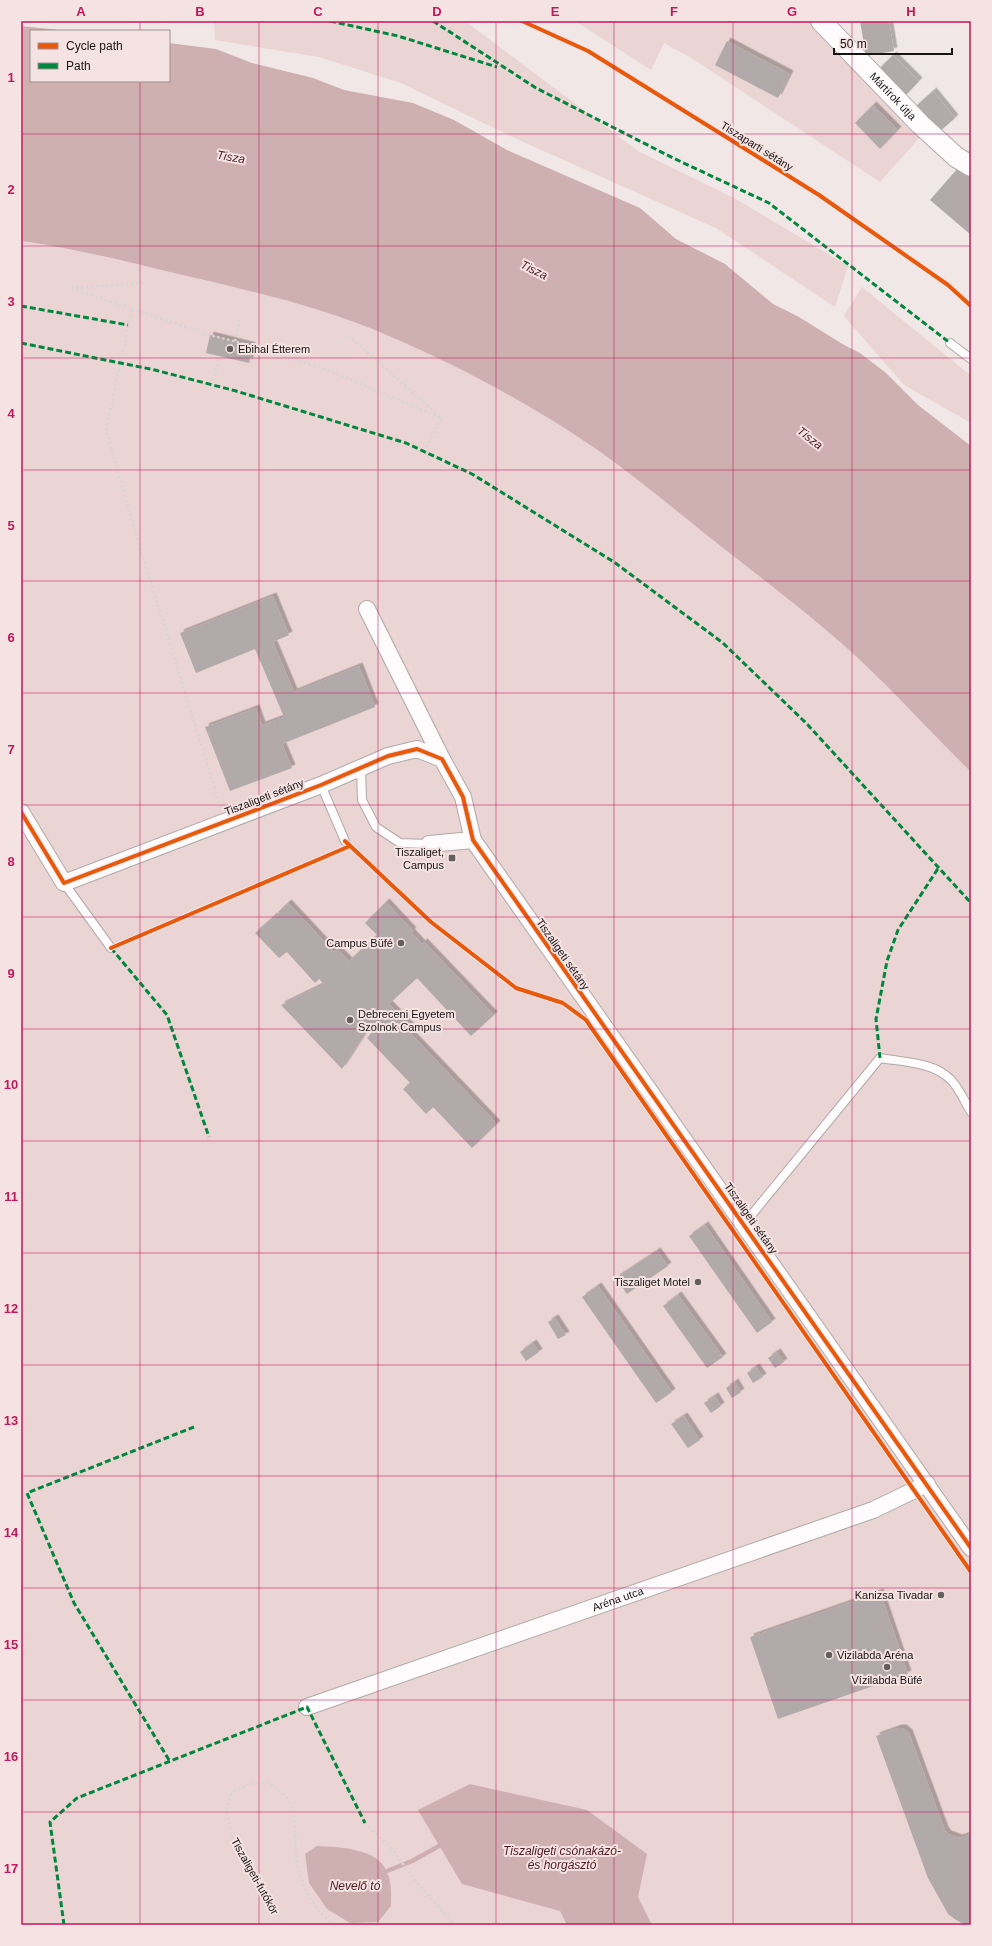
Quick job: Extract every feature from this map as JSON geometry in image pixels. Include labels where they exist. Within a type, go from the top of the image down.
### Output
[{"type":"street","name":"Mártírok útja","points":[[821,21],[920,124],[956,157],[971,166]]},
{"type":"street","name":"Tiszaligeti sétány","points":[[367,609],[442,759],[463,797],[473,840],[971,1548]]},
{"type":"street","name":"Tiszaligeti sétány","points":[[64,883],[321,785],[361,769],[388,756],[417,749],[442,759]]},
{"type":"street","points":[[21,812],[64,883]]},
{"type":"street","points":[[429,844],[473,840]]},
{"type":"street","name":"Aréna utca","points":[[307,1707],[873,1510],[927,1484]]},
{"type":"lane","points":[[950,343],[971,360]]},
{"type":"lane","points":[[361,769],[362,800],[376,827],[400,843],[429,844]]},
{"type":"lane","points":[[321,785],[344,840]]},
{"type":"lane","points":[[64,883],[111,948]]},
{"type":"lane","points":[[744,1224],[880,1058],[940,1070],[952,1081],[971,1112]]},
{"type":"path","points":[[143,284],[70,288],[210,335],[262,348],[330,371],[441,418]]},
{"type":"path","points":[[132,309],[106,430],[139,545],[226,822]]},
{"type":"path","points":[[235,341],[239,320]]},
{"type":"path","points":[[348,335],[441,418]]},
{"type":"path","points":[[250,358],[259,360],[262,348]]},
{"type":"path","points":[[211,385],[220,356]]},
{"type":"path","points":[[425,452],[441,418]]},
{"type":"path","points":[[365,1823],[391,1848],[419,1885],[455,1925]]},
{"type":"shaded area","points":[[214,21],[465,21],[638,151],[736,199],[848,266],[835,307],[716,228],[519,140],[401,83],[319,57],[215,40]]},
{"type":"shaded area","points":[[575,21],[816,21],[921,136],[880,182],[693,59],[664,43],[651,70]]},
{"type":"shaded area","points":[[21,241],[60,247],[117,259],[255,292],[310,307],[363,325],[389,336],[497,388],[549,418],[613,461],[808,615],[874,673],[971,772],[971,1925],[21,1925]]},
{"type":"shaded area","points":[[862,287],[971,376],[971,423],[904,385],[844,316]]},
{"type":"water","name":"Tisza","points":[[21,26],[59,30],[30,30],[30,82],[170,82],[170,43],[216,49],[252,63],[313,78],[344,90],[413,103],[454,120],[507,150],[640,208],[676,239],[725,264],[773,304],[799,317],[844,345],[860,353],[886,373],[918,405],[971,446],[971,772],[874,673],[808,615],[613,461],[549,418],[497,388],[389,336],[363,325],[310,307],[255,292],[117,259],[60,247],[21,241]]},
{"type":"water","name":"Tiszaligeti csónakázó- és horgásztó","points":[[470,1784],[587,1810],[647,1854],[638,1897],[652,1925],[567,1925],[560,1911],[462,1884],[418,1810]]},
{"type":"water","name":"Nevelő tó","points":[[317,1846],[357,1850],[367,1853],[382,1864],[390,1880],[391,1906],[378,1922],[350,1923],[327,1909],[309,1883],[305,1854]]},
{"type":"building","points":[[860,21],[889,21],[894,51],[866,56]]},
{"type":"building","points":[[727,41],[790,74],[778,98],[715,65]]},
{"type":"building","points":[[893,55],[919,81],[904,97],[878,70]]},
{"type":"building","points":[[933,91],[955,118],[938,133],[915,107]]},
{"type":"building","points":[[873,105],[898,130],[880,149],[855,123]]},
{"type":"building","points":[[959,167],[971,177],[971,235],[930,200]]},
{"type":"building","name":"Ebihal Étterem","points":[[210,335],[253,346],[249,363],[206,353]]},
{"type":"building","points":[[273,596],[289,635],[273,642],[294,692],[359,666],[375,707],[282,744],[292,768],[230,791],[205,727],[256,708],[262,725],[284,717],[255,649],[196,673],[180,633]]},
{"type":"building","name":"Debreceni Egyetem Szolnok Campus","points":[[386,902],[413,931],[411,932],[422,944],[424,942],[494,1015],[471,1036],[417,978],[389,1004],[414,1030],[411,1034],[497,1124],[472,1148],[433,1107],[426,1114],[403,1089],[410,1083],[367,1038],[374,1030],[370,1026],[342,1069],[281,1005],[324,984],[319,979],[315,983],[287,952],[279,958],[255,933],[274,916],[275,917],[279,913],[278,912],[288,903],[334,952],[337,949],[349,961],[377,935],[365,923]]},
{"type":"building","points":[[705,1225],[772,1322],[757,1333],[689,1236]]},
{"type":"building","points":[[657,1251],[668,1266],[627,1294],[616,1278]]},
{"type":"building","points":[[598,1286],[672,1392],[656,1403],[582,1297]]},
{"type":"building","points":[[678,1295],[723,1357],[707,1368],[663,1306]]},
{"type":"building","points":[[555,1318],[566,1335],[558,1339],[548,1322]]},
{"type":"building","points":[[533,1343],[539,1352],[526,1361],[520,1352]]},
{"type":"building","points":[[777,1352],[784,1362],[775,1368],[768,1358]]},
{"type":"building","points":[[756,1367],[763,1377],[753,1383],[747,1373]]},
{"type":"building","points":[[735,1382],[741,1392],[732,1398],[726,1388]]},
{"type":"building","points":[[715,1396],[721,1406],[711,1413],[704,1403]]},
{"type":"building","points":[[684,1416],[700,1440],[688,1448],[671,1424]]},
{"type":"building","name":"Vizilabda Aréna","points":[[880,1592],[908,1674],[778,1719],[750,1637]]},
{"type":"building","points":[[898,1728],[903,1728],[909,1733],[945,1830],[948,1834],[959,1838],[971,1834],[971,1925],[966,1925],[948,1914],[928,1878],[876,1736]]},
{"type":"waterway","points":[[387,1871],[412,1861],[439,1846]]},
{"type":"marked path","points":[[330,21],[398,36],[497,67]]},
{"type":"marked path","points":[[433,21],[536,88],[673,158],[769,203],[950,343]]},
{"type":"marked path","points":[[21,306],[128,325]]},
{"type":"marked path","points":[[21,343],[155,370],[236,391],[406,443],[472,474],[614,562],[723,643],[807,724],[971,903]]},
{"type":"marked path","points":[[880,1058],[876,1019],[887,961],[898,930],[939,867]]},
{"type":"marked path","points":[[111,948],[167,1015],[209,1137]]},
{"type":"marked path","points":[[169,1760],[74,1603],[27,1493],[194,1427]]},
{"type":"marked path","points":[[64,1925],[50,1822],[77,1798],[307,1707],[365,1823]]},
{"type":"cycle path","name":"Tiszaparti sétány","points":[[522,21],[588,51],[819,195],[948,285],[971,306]]},
{"type":"cycle path","points":[[21,812],[64,883],[321,785],[388,756],[417,749],[442,759],[463,797],[473,840],[971,1548]]},
{"type":"cycle path","points":[[345,841],[431,922],[516,988],[563,1003],[586,1020],[971,1572]]},
{"type":"cycle path","points":[[111,948],[350,846]]},
{"type":"place","name":"Ebihal Étterem","points":[[230,349]]},
{"type":"place","name":"Tiszaliget, Campus","points":[[452,858]]},
{"type":"place","name":"Campus Büfé","points":[[401,943]]},
{"type":"place","name":"Debreceni Egyetem Szolnok Campus","points":[[350,1020]]},
{"type":"place","name":"Tiszaliget Motel","points":[[698,1282]]},
{"type":"place","name":"Kanizsa Tivadar","points":[[941,1595]]},
{"type":"place","name":"Vizilabda Aréna","points":[[829,1655]]},
{"type":"place","name":"Vízilabda Büfé","points":[[887,1667]]}]
